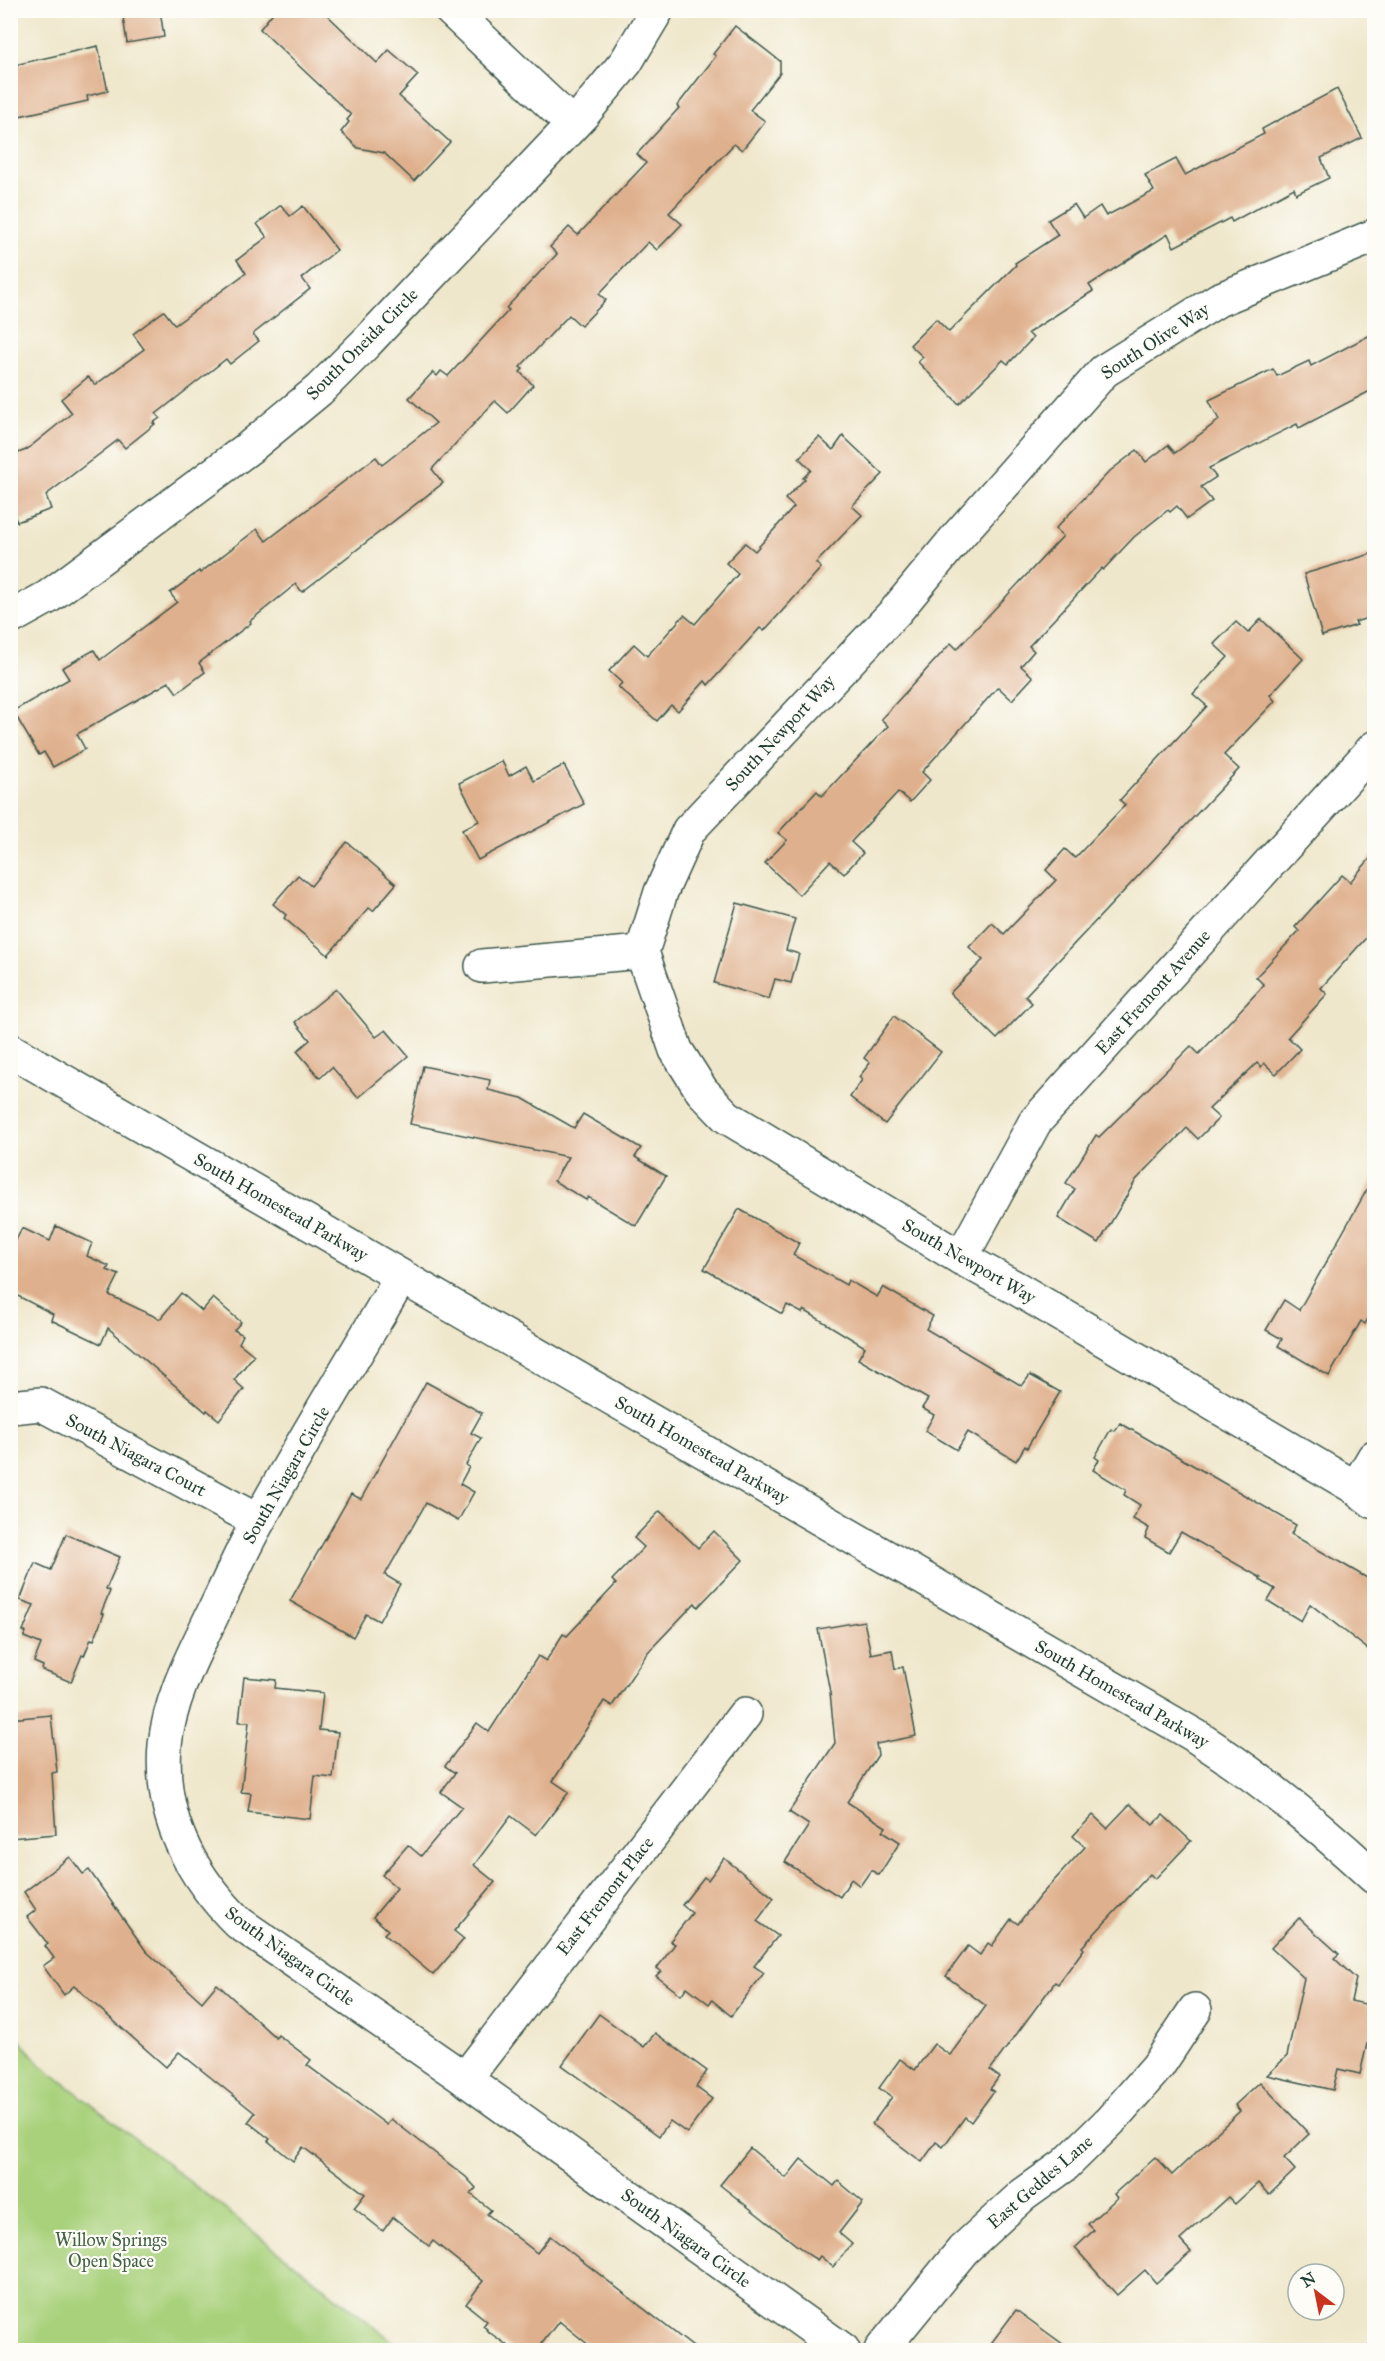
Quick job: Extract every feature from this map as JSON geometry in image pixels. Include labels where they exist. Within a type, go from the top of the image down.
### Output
[{"type":"street","points":[[451,10],[572,124]]},
{"type":"street","name":"South Oneida Circle","points":[[10,618],[48,597],[87,569],[250,447],[319,390],[572,124],[626,62],[657,10]]},
{"type":"street","name":"South Olive Way","points":[[957,537],[1104,371],[1218,300],[1374,236]]},
{"type":"street","name":"South Newport Way","points":[[957,537],[896,611],[689,830],[661,892],[642,952],[676,1050],[702,1091],[727,1117],[961,1258],[1016,1288],[1365,1495]]},
{"type":"street","name":"East Fremont Avenue","points":[[961,1258],[1035,1122],[1374,748]]},
{"type":"street","points":[[482,966],[642,952]]},
{"type":"street","name":"South Homestead Parkway","points":[[10,1050],[1194,1735],[1277,1791],[1326,1831],[1374,1877]]},
{"type":"street","name":"South Niagara Circle","points":[[401,1277],[258,1521],[187,1668],[171,1709],[165,1746],[166,1775],[170,1811],[183,1848],[214,1899],[239,1923],[465,2079],[843,2350]]},
{"type":"street","name":"South Niagara Court","points":[[10,1407],[41,1404],[258,1521]]},
{"type":"street","points":[[1365,1495],[1374,1457]]},
{"type":"street","name":"East Fremont Place","points":[[465,2079],[745,1714]]},
{"type":"street","name":"East Geddes Lane","points":[[881,2350],[963,2250],[1023,2194],[1065,2165],[1110,2121],[1158,2066],[1195,2010]]},
{"type":"green space","name":"Willow Springs Open Space","points":[[10,2028],[40,2064],[404,2350],[11,2350]]},
{"type":"building","points":[[122,10],[160,10],[164,37],[127,43]]},
{"type":"building","points":[[275,10],[322,10],[377,63],[389,50],[418,75],[399,96],[450,142],[414,181],[384,153],[358,148],[341,132],[349,122],[347,120],[351,115],[260,29]]},
{"type":"building","points":[[735,26],[780,61],[780,73],[750,110],[765,121],[742,150],[734,144],[669,213],[682,224],[657,250],[648,242],[599,294],[606,300],[581,326],[569,315],[520,367],[523,369],[520,372],[533,385],[508,413],[495,401],[432,469],[443,483],[302,592],[296,584],[250,621],[251,623],[199,663],[205,672],[177,693],[169,682],[77,734],[85,749],[53,767],[44,752],[39,755],[13,711],[69,679],[62,668],[94,650],[100,660],[177,602],[170,593],[257,529],[266,541],[376,457],[382,465],[436,423],[409,398],[433,372],[437,376],[441,371],[448,376],[509,310],[506,308],[557,254],[550,247],[569,227],[578,235],[646,163],[637,154],[679,108],[677,106],[716,56],[713,54]]},
{"type":"building","points":[[98,46],[108,91],[87,96],[88,101],[19,116],[10,66]]},
{"type":"building","points":[[1337,89],[1362,138],[1321,158],[1329,178],[1296,194],[1294,188],[1232,222],[1230,218],[1174,247],[1168,234],[1089,285],[1093,291],[1028,333],[1033,338],[1008,364],[1003,360],[959,404],[918,362],[923,357],[910,345],[936,319],[949,332],[1016,265],[1015,263],[1058,235],[1048,220],[1074,204],[1083,218],[1100,206],[1106,216],[1154,191],[1145,175],[1176,159],[1185,175],[1264,134],[1262,129]]},
{"type":"building","points":[[281,205],[290,216],[303,206],[337,250],[302,278],[310,289],[253,334],[259,341],[230,364],[226,359],[156,414],[160,418],[153,423],[155,424],[125,448],[118,440],[46,495],[51,509],[17,522],[10,505],[10,456],[26,450],[72,413],[61,399],[88,377],[95,385],[144,349],[133,334],[164,311],[175,325],[246,273],[237,260],[267,237],[257,224]]},
{"type":"building","points":[[1374,333],[1374,389],[1299,428],[1297,424],[1209,468],[1216,477],[1201,487],[1212,501],[1187,519],[1177,506],[1170,512],[1168,510],[1134,537],[1103,570],[1102,568],[1029,646],[1034,651],[1021,666],[1033,677],[1012,700],[998,687],[922,772],[930,780],[910,802],[898,792],[851,842],[863,853],[844,874],[830,861],[799,895],[765,863],[787,840],[778,833],[817,791],[822,796],[888,726],[881,719],[951,643],[957,649],[1063,536],[1055,529],[1110,471],[1137,450],[1146,462],[1168,445],[1175,453],[1219,420],[1209,400],[1273,369],[1277,376],[1309,361],[1311,366]]},
{"type":"building","points":[[843,436],[883,474],[852,506],[862,515],[816,563],[821,568],[764,631],[760,628],[708,685],[705,681],[678,711],[671,705],[657,721],[618,687],[622,683],[609,671],[634,644],[647,656],[684,615],[695,624],[738,574],[726,563],[745,543],[755,551],[794,507],[785,499],[811,470],[799,458],[819,437],[833,450]]},
{"type":"building","points":[[1374,553],[1374,616],[1355,622],[1357,625],[1322,636],[1304,574]]},
{"type":"building","points":[[1261,619],[1303,659],[1270,695],[1275,701],[1224,755],[1239,769],[1025,996],[1032,1003],[997,1039],[950,993],[983,960],[969,947],[992,923],[1004,934],[1056,880],[1046,870],[1065,849],[1075,858],[1125,805],[1120,800],[1207,706],[1193,694],[1228,657],[1214,644],[1236,622],[1248,633]]},
{"type":"building","points":[[502,761],[509,776],[526,766],[534,781],[564,765],[584,804],[478,860],[462,830],[479,821],[459,783]]},
{"type":"building","points":[[347,842],[396,884],[373,911],[369,908],[328,955],[284,918],[286,915],[273,904],[298,875],[311,886]]},
{"type":"building","points":[[1374,854],[1374,929],[1321,988],[1327,994],[1288,1037],[1300,1049],[1276,1074],[1264,1063],[1261,1067],[1257,1063],[1209,1109],[1219,1118],[1198,1139],[1187,1128],[1136,1180],[1099,1243],[1058,1218],[1075,1189],[1066,1183],[1096,1135],[1099,1137],[1191,1046],[1199,1054],[1264,985],[1256,977],[1299,931],[1295,927],[1342,875],[1350,882]]},
{"type":"building","points":[[737,903],[795,919],[786,950],[799,954],[791,983],[775,979],[769,999],[714,983]]},
{"type":"building","points":[[336,989],[376,1037],[386,1030],[408,1056],[358,1098],[332,1067],[320,1078],[297,1051],[310,1040],[295,1022]]},
{"type":"building","points":[[894,1016],[941,1052],[885,1124],[850,1097],[862,1080],[859,1077],[870,1063],[864,1058]]},
{"type":"building","points":[[423,1066],[490,1080],[488,1090],[522,1098],[574,1128],[583,1114],[641,1148],[635,1157],[666,1176],[636,1226],[588,1197],[586,1200],[554,1181],[568,1157],[410,1124]]},
{"type":"building","points":[[1374,1177],[1374,1308],[1365,1324],[1361,1321],[1329,1376],[1278,1346],[1282,1339],[1266,1330],[1284,1300],[1299,1310]]},
{"type":"building","points":[[739,1209],[799,1243],[793,1255],[846,1285],[848,1280],[877,1297],[883,1287],[933,1316],[926,1329],[1022,1386],[1030,1375],[1060,1392],[1027,1448],[1025,1446],[1016,1461],[968,1432],[957,1450],[925,1431],[934,1415],[922,1408],[928,1399],[858,1359],[865,1347],[804,1310],[802,1313],[787,1305],[782,1314],[704,1269]]},
{"type":"building","points":[[56,1226],[92,1243],[87,1256],[109,1266],[107,1270],[119,1275],[109,1295],[160,1319],[181,1293],[202,1311],[213,1298],[241,1322],[234,1330],[243,1335],[239,1343],[254,1355],[234,1380],[244,1389],[219,1420],[207,1410],[206,1412],[108,1328],[101,1344],[51,1320],[53,1314],[10,1292],[10,1253],[22,1228],[50,1241]]},
{"type":"building","points":[[426,1382],[482,1413],[471,1433],[481,1438],[466,1465],[469,1467],[460,1484],[474,1492],[458,1521],[426,1503],[385,1575],[400,1584],[379,1621],[366,1614],[353,1637],[290,1601],[351,1494],[361,1499]]},
{"type":"building","points":[[1120,1423],[1296,1525],[1291,1534],[1374,1582],[1374,1654],[1310,1604],[1301,1621],[1268,1601],[1275,1589],[1260,1580],[1261,1578],[1181,1532],[1169,1552],[1145,1538],[1149,1528],[1133,1519],[1140,1505],[1124,1495],[1126,1490],[1093,1470],[1099,1460],[1095,1457],[1111,1429],[1115,1431]]},
{"type":"building","points":[[660,1511],[698,1548],[714,1531],[743,1560],[698,1607],[695,1603],[648,1652],[612,1706],[604,1701],[553,1781],[569,1792],[536,1835],[511,1816],[474,1865],[495,1882],[454,1931],[464,1939],[433,1975],[384,1934],[388,1930],[373,1917],[397,1888],[382,1875],[408,1845],[421,1856],[462,1807],[441,1792],[455,1773],[445,1766],[477,1723],[489,1732],[538,1656],[546,1661],[563,1634],[567,1636],[616,1584],[612,1580],[644,1547],[634,1538]]},
{"type":"building","points":[[66,1534],[120,1557],[106,1589],[110,1591],[94,1640],[91,1639],[84,1656],[82,1655],[71,1682],[42,1670],[43,1666],[34,1662],[41,1644],[24,1637],[26,1632],[23,1631],[34,1605],[20,1600],[35,1563],[51,1570]]},
{"type":"building","points":[[864,1621],[871,1654],[892,1650],[895,1669],[903,1667],[916,1736],[876,1744],[878,1755],[847,1802],[886,1827],[883,1831],[900,1842],[879,1875],[871,1870],[860,1886],[851,1879],[840,1897],[785,1862],[809,1825],[789,1812],[835,1743],[830,1692],[818,1629]]},
{"type":"building","points":[[244,1677],[276,1680],[275,1688],[323,1693],[319,1730],[338,1732],[333,1778],[315,1776],[310,1819],[248,1812],[251,1793],[241,1792],[249,1722],[239,1722]]},
{"type":"building","points":[[51,1715],[57,1772],[52,1773],[56,1834],[10,1838],[10,1719]]},
{"type":"building","points":[[1130,1804],[1153,1825],[1163,1815],[1191,1841],[1155,1879],[1150,1874],[1082,1947],[1084,1949],[1058,1984],[1055,1982],[990,2070],[999,2077],[990,2089],[994,2091],[971,2122],[965,2117],[943,2147],[936,2142],[922,2162],[872,2124],[892,2097],[879,2088],[900,2059],[915,2070],[934,2044],[950,2055],[986,2006],[946,1976],[968,1946],[980,1955],[988,1943],[992,1946],[1011,1919],[1018,1924],[1039,1897],[1085,1847],[1073,1836],[1093,1815],[1107,1828]]},
{"type":"building","points":[[70,1857],[83,1874],[89,1870],[146,1951],[202,2002],[217,1984],[276,2038],[278,2035],[311,2060],[307,2065],[387,2125],[391,2119],[466,2177],[476,2188],[471,2194],[491,2210],[487,2214],[537,2253],[550,2236],[697,2350],[595,2350],[559,2321],[537,2350],[514,2350],[486,2330],[483,2326],[487,2321],[466,2304],[483,2281],[433,2241],[429,2246],[393,2217],[383,2231],[354,2208],[365,2194],[303,2147],[293,2161],[248,2122],[255,2113],[179,2052],[166,2067],[74,1986],[64,1995],[43,1966],[54,1958],[45,1946],[48,1944],[27,1917],[36,1910],[24,1892]]},
{"type":"building","points":[[724,1858],[774,1898],[757,1921],[778,1936],[754,1966],[764,1973],[731,2016],[712,2000],[709,2004],[687,1987],[681,1995],[656,1976],[661,1971],[657,1968],[675,1944],[670,1941],[692,1913],[682,1905],[704,1877],[708,1880]]},
{"type":"building","points":[[1299,1918],[1339,1954],[1334,1958],[1356,1979],[1351,2001],[1374,2006],[1374,2046],[1367,2044],[1360,2074],[1338,2069],[1333,2090],[1267,2075],[1287,2056],[1304,1978],[1271,1948]]},
{"type":"building","points":[[599,2014],[644,2047],[655,2033],[707,2071],[696,2087],[712,2099],[687,2133],[670,2121],[659,2136],[562,2065]]},
{"type":"building","points":[[1260,2082],[1309,2134],[1284,2158],[1295,2170],[1269,2195],[1258,2183],[1235,2204],[1228,2197],[1180,2240],[1191,2252],[1156,2283],[1145,2270],[1117,2295],[1075,2248],[1094,2230],[1088,2224],[1117,2198],[1114,2194],[1155,2157],[1172,2175],[1240,2111],[1235,2105]]},
{"type":"building","points":[[750,2148],[786,2178],[801,2159],[834,2186],[838,2181],[863,2202],[839,2233],[852,2244],[833,2267],[820,2256],[817,2260],[809,2255],[720,2185]]},
{"type":"building","points":[[1016,2310],[1071,2350],[986,2350]]}]
